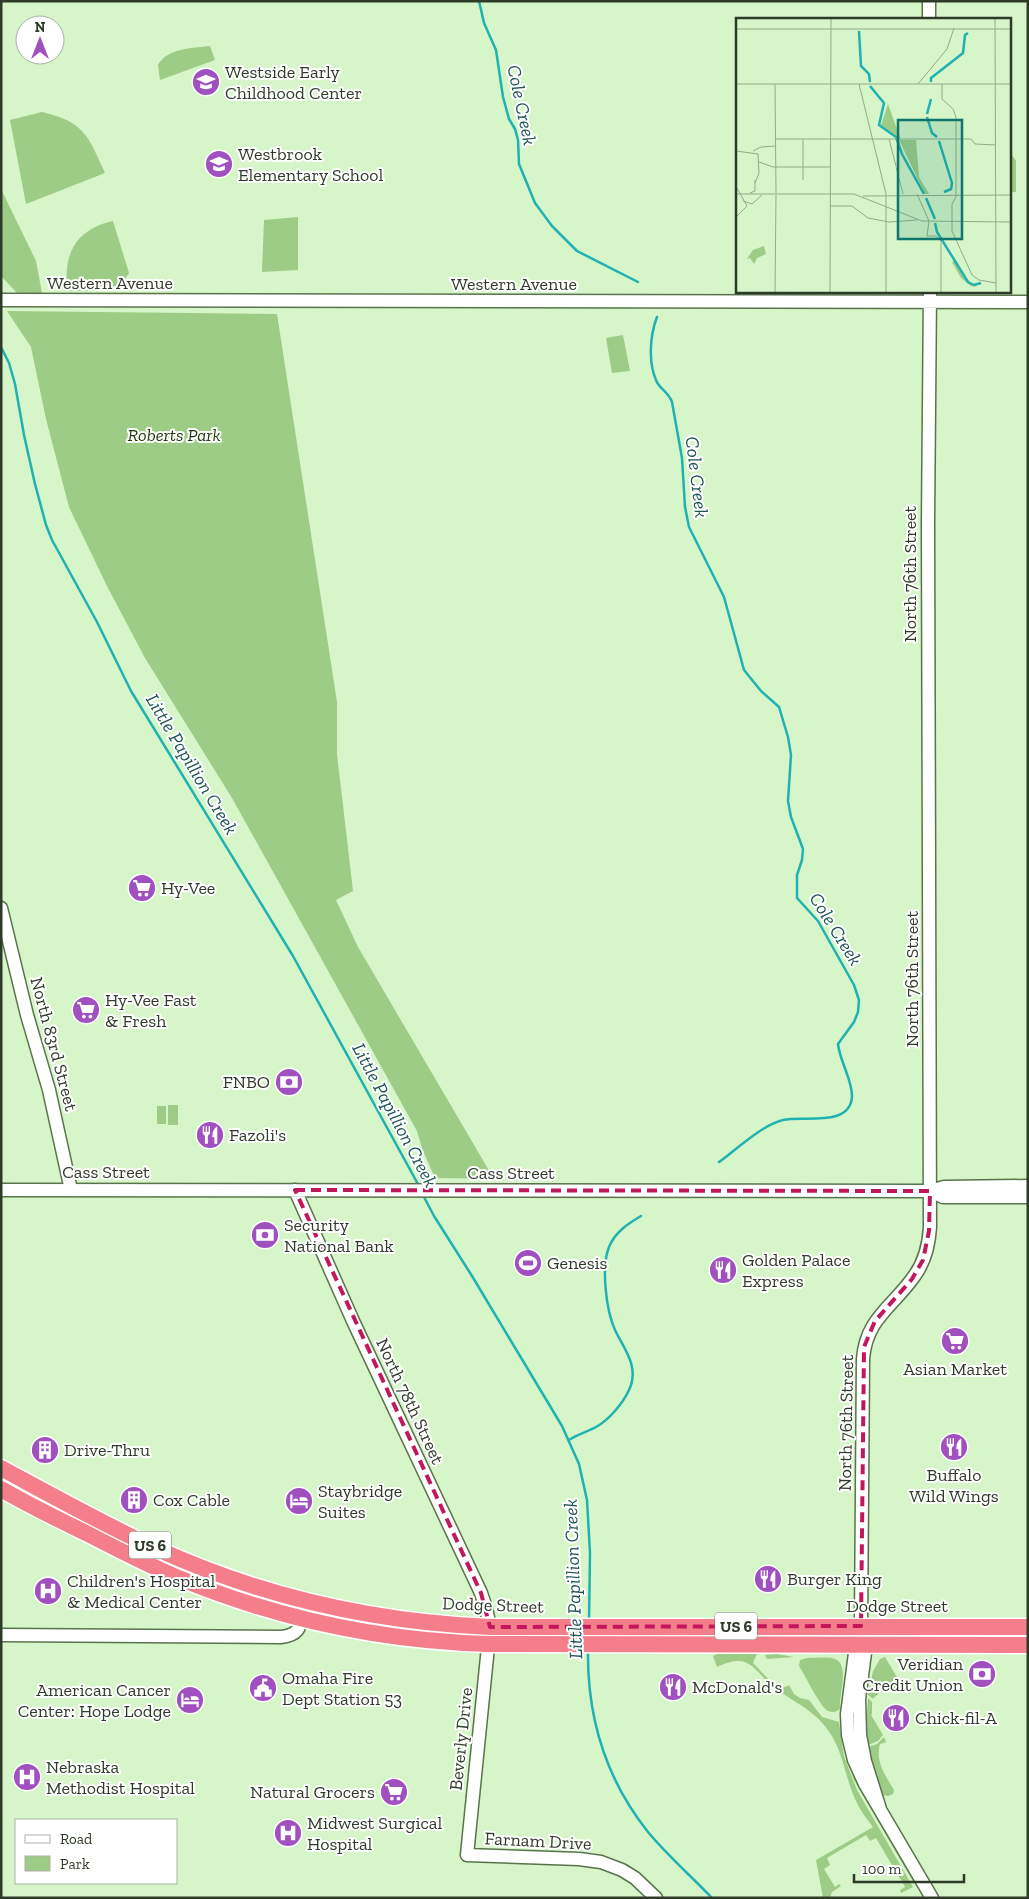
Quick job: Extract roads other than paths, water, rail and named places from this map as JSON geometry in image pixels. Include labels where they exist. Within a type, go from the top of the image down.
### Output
[{"type":"highway","name":"US 6","points":[[1,1468],[154,1547],[221,1574],[307,1601]]},
{"type":"highway","name":"US 6","points":[[1,1489],[24,1503],[173,1575],[235,1599],[302,1618],[362,1632],[400,1638],[449,1643],[488,1644],[1028,1645]]},
{"type":"highway","name":"Dodge Street","points":[[307,1601],[404,1620],[490,1627],[1028,1627]]},
{"type":"street","points":[[929,1],[929,18]]},
{"type":"street","name":"Western Avenue","points":[[7,300],[930,296],[1028,302]]},
{"type":"street","name":"North 76th Street","points":[[861,1645],[864,1351],[868,1333],[875,1321],[912,1279],[924,1260],[930,1231],[928,562],[930,296]]},
{"type":"street","name":"North 83rd Street","points":[[1,908],[27,1015],[49,1090],[71,1190]]},
{"type":"street","name":"Cass Street","points":[[1,1190],[930,1191],[944,1187],[1028,1186]]},
{"type":"street","name":"North 78th Street","points":[[295,1190],[353,1321],[481,1593],[490,1627]]},
{"type":"street","name":"Cass Street","points":[[930,1191],[943,1197],[1028,1197]]},
{"type":"street","points":[[1,1635],[261,1636],[285,1628],[302,1618],[307,1601]]},
{"type":"street","name":"Beverly Drive","points":[[467,1855],[490,1627]]},
{"type":"street","points":[[861,1645],[859,1728],[865,1762],[880,1809],[932,1898]]},
{"type":"street","name":"Farnam Drive","points":[[467,1855],[580,1859],[601,1862],[636,1878],[656,1898]]},
{"type":"waterway","name":"Cole Creek","points":[[479,1],[484,23],[496,50],[503,97],[509,119],[515,129],[518,140],[519,164],[535,203],[552,226],[577,251],[638,282]]},
{"type":"waterway","name":"Cole Creek","points":[[657,317],[651,340],[653,373],[657,383],[672,402],[682,458],[685,507],[689,527],[724,597],[744,670],[761,691],[779,707],[788,737],[791,755],[788,801],[791,817],[803,849],[797,875],[797,898],[818,921],[854,985],[859,1000],[858,1012],[854,1022],[838,1044],[851,1090],[850,1106],[843,1113],[835,1116],[791,1119],[775,1123],[758,1132],[719,1162]]},
{"type":"waterway","name":"Little Papillion Creek","points":[[1,347],[9,363],[15,384],[35,484],[52,540],[97,622],[131,691],[293,956],[419,1186]]},
{"type":"waterway","name":"Little Papillion Creek","points":[[423,1195],[562,1426],[579,1464],[587,1500],[590,1553],[589,1622]]},
{"type":"waterway","name":"Cole Creek","points":[[569,1440],[606,1420],[623,1400],[632,1382],[633,1374],[630,1358],[615,1330],[609,1311],[605,1266],[609,1247],[615,1237],[627,1225],[641,1216]]},
{"type":"waterway","name":"Little Papillion Creek","points":[[588,1650],[591,1700],[595,1723],[610,1769],[620,1790],[648,1832],[712,1898]]},
{"type":"place","name":"Westside Early Childhood Center","points":[[206,82]]},
{"type":"place","name":"Westbrook Elementary School","points":[[219,164]]},
{"type":"place","name":"Hy-Vee","points":[[142,888]]},
{"type":"place","name":"Hy-Vee Fast & Fresh","points":[[86,1010]]},
{"type":"place","name":"FNBO","points":[[289,1082]]},
{"type":"place","name":"Fazoli's","points":[[210,1135]]},
{"type":"place","name":"Security National Bank","points":[[265,1235]]},
{"type":"place","name":"Genesis","points":[[528,1263]]},
{"type":"place","name":"Golden Palace Express","points":[[723,1270]]},
{"type":"place","name":"Asian Market","points":[[955,1341]]},
{"type":"place","name":"Buffalo Wild Wings","points":[[954,1447]]},
{"type":"place","name":"Drive-Thru","points":[[45,1450]]},
{"type":"place","name":"Cox Cable","points":[[134,1500]]},
{"type":"place","name":"Staybridge Suites","points":[[299,1501]]},
{"type":"place","name":"Burger King","points":[[768,1579]]},
{"type":"place","name":"Children's Hospital & Medical Center","points":[[48,1591]]},
{"type":"place","name":"Veridian Credit Union","points":[[982,1674]]},
{"type":"place","name":"McDonald's","points":[[673,1687]]},
{"type":"place","name":"Omaha Fire Dept Station 53","points":[[263,1688]]},
{"type":"place","name":"American Cancer Center: Hope Lodge","points":[[190,1700]]},
{"type":"place","name":"Chick-fil-A","points":[[896,1718]]},
{"type":"place","name":"Nebraska Methodist Hospital","points":[[27,1777]]},
{"type":"place","name":"Natural Grocers","points":[[394,1792]]},
{"type":"place","name":"Midwest Surgical Hospital","points":[[288,1833]]},
{"type":"park label","name":"Roberts Park","points":[[174,435]]}]
